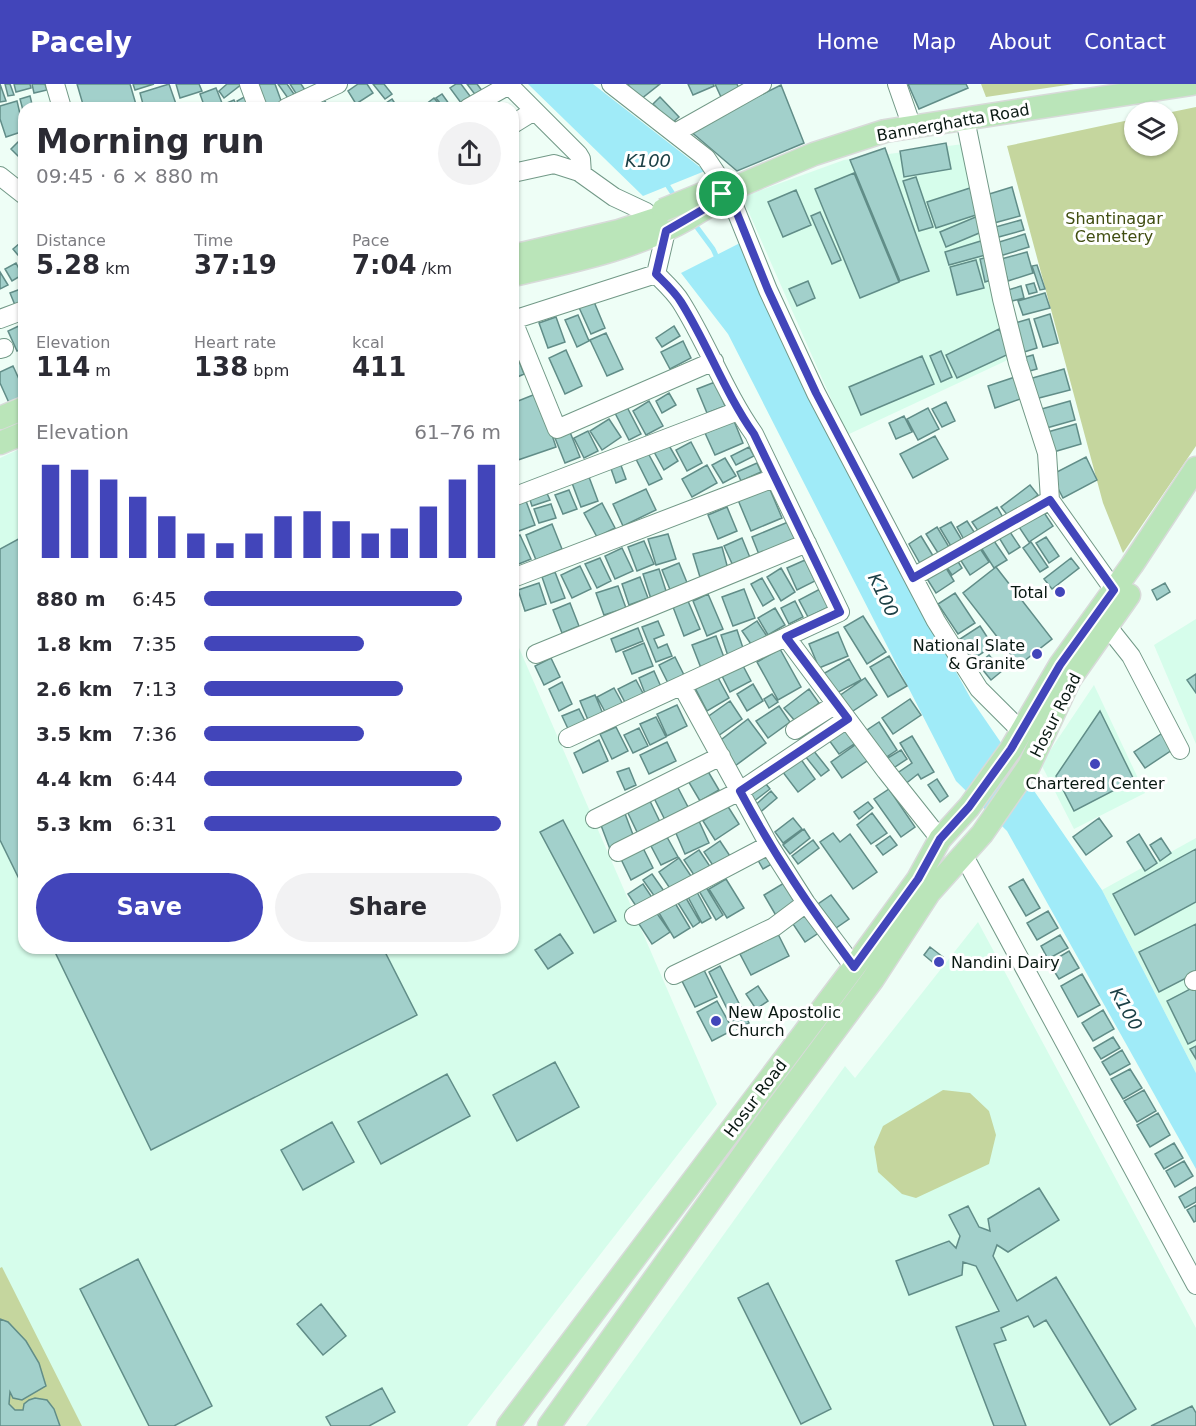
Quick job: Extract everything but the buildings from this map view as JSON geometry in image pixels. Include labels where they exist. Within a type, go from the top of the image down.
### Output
[{"type":"main road","name":"Bannerghatta Road","points":[[519,255],[662,219],[712,189],[725,192],[814,154],[885,131],[1192,84]]},
{"type":"main road","points":[[519,274],[603,254],[639,242],[662,219]]},
{"type":"main road","points":[[0,418],[18,410]]},
{"type":"main road","points":[[0,443],[18,436]]},
{"type":"main road","name":"Hosur Road","points":[[508,1426],[918,879],[940,839],[969,807],[1022,732],[1060,665],[1114,590],[1196,468]]},
{"type":"main road","name":"Hosur Road","points":[[549,1426],[771,1116],[873,979],[929,893],[964,856],[1029,766],[1070,679],[1108,627],[1196,495]]},
{"type":"street","points":[[55,84],[60,102]]},
{"type":"street","points":[[249,84],[256,102]]},
{"type":"street","points":[[299,102],[338,84]]},
{"type":"street","points":[[611,84],[706,158],[725,192],[816,393],[936,621],[979,689],[1022,732]]},
{"type":"street","points":[[675,134],[762,84]]},
{"type":"street","points":[[897,84],[912,127]]},
{"type":"street","points":[[478,102],[508,85],[578,154],[581,159],[582,174]]},
{"type":"street","points":[[519,120],[534,111]]},
{"type":"street","points":[[965,119],[1002,299],[1018,363],[1047,453],[1050,500],[1114,590]]},
{"type":"street","points":[[519,172],[554,164],[582,174],[614,197],[662,219],[656,274],[680,300],[714,361],[738,411],[754,434],[840,612],[568,738]]},
{"type":"street","points":[[0,177],[18,190]]},
{"type":"street","points":[[519,318],[656,274]]},
{"type":"street","points":[[0,319],[18,312]]},
{"type":"street","points":[[519,335],[557,429],[714,361]]},
{"type":"street","points":[[519,495],[738,411]]},
{"type":"street","points":[[519,576],[774,478]]},
{"type":"street","points":[[913,578],[1050,500]]},
{"type":"street","points":[[536,654],[807,543]]},
{"type":"street","points":[[1108,627],[1131,657],[1180,750]]},
{"type":"street","points":[[786,637],[940,839]]},
{"type":"street","points":[[681,686],[769,846],[806,903],[854,967]]},
{"type":"street","points":[[795,730],[842,711]]},
{"type":"street","points":[[618,852],[740,791],[842,711]]},
{"type":"street","points":[[595,819],[720,756]]},
{"type":"street","points":[[634,916],[769,846]]},
{"type":"street","points":[[964,856],[1196,1285]]},
{"type":"street","points":[[674,975],[774,927],[806,903]]},
{"type":"shaded area","points":[[963,144],[1014,357],[847,435],[742,197],[844,160]]},
{"type":"shaded area","points":[[18,450],[18,954],[519,954],[519,648],[717,1104],[467,1426],[0,1426],[0,458]]},
{"type":"shaded area","points":[[1196,619],[1196,744],[1154,645]]},
{"type":"shaded area","points":[[1094,685],[1145,793],[1074,829],[1041,764]]},
{"type":"shaded area","points":[[1196,838],[1196,1073],[1102,890]]},
{"type":"shaded area","points":[[978,922],[1196,1328],[1196,1426],[586,1426],[845,1066],[855,1078]]},
{"type":"green space","points":[[981,84],[1074,84],[986,97]]},
{"type":"green space","name":"Shantinagar Cemetery","points":[[1196,107],[1196,446],[1123,553],[1103,503],[1007,146],[1124,121],[1124,156],[1178,156],[1178,111]]},
{"type":"green space","points":[[943,1090],[970,1093],[989,1111],[996,1135],[989,1164],[916,1198],[902,1194],[878,1172],[874,1147],[883,1126]]},
{"type":"green space","points":[[2,1267],[82,1426],[0,1426],[0,1268]]},
{"type":"water","name":"K100","points":[[528,84],[593,84],[705,171],[643,196]]},
{"type":"water","name":"K100","points":[[740,243],[945,652],[971,699],[1102,890],[1196,1073],[1196,1169],[1007,831],[956,781],[728,334],[681,273]]},
{"type":"waterway","name":"K100","points":[[664,180],[677,200]]},
{"type":"waterway","name":"K100","points":[[693,222],[713,249],[719,262]]},
{"type":"place","name":"Total","points":[[1060,592]]},
{"type":"place","name":"National Slate & Granite","points":[[1037,654]]},
{"type":"place","name":"Chartered Center","points":[[1095,764]]},
{"type":"place","name":"Nandini Dairy","points":[[939,962]]},
{"type":"place","name":"New Apostolic Church","points":[[716,1021]]},
{"type":"route","points":[[728,191],[768,290],[816,393],[913,578],[1050,500],[1114,590],[1060,665],[1011,749],[969,807],[940,839],[918,879],[854,967],[806,903],[769,846],[740,791],[848,719],[786,637],[840,612],[754,434],[738,411],[714,361],[680,300],[656,274],[666,231],[716,202],[722,194],[728,191]]}]
